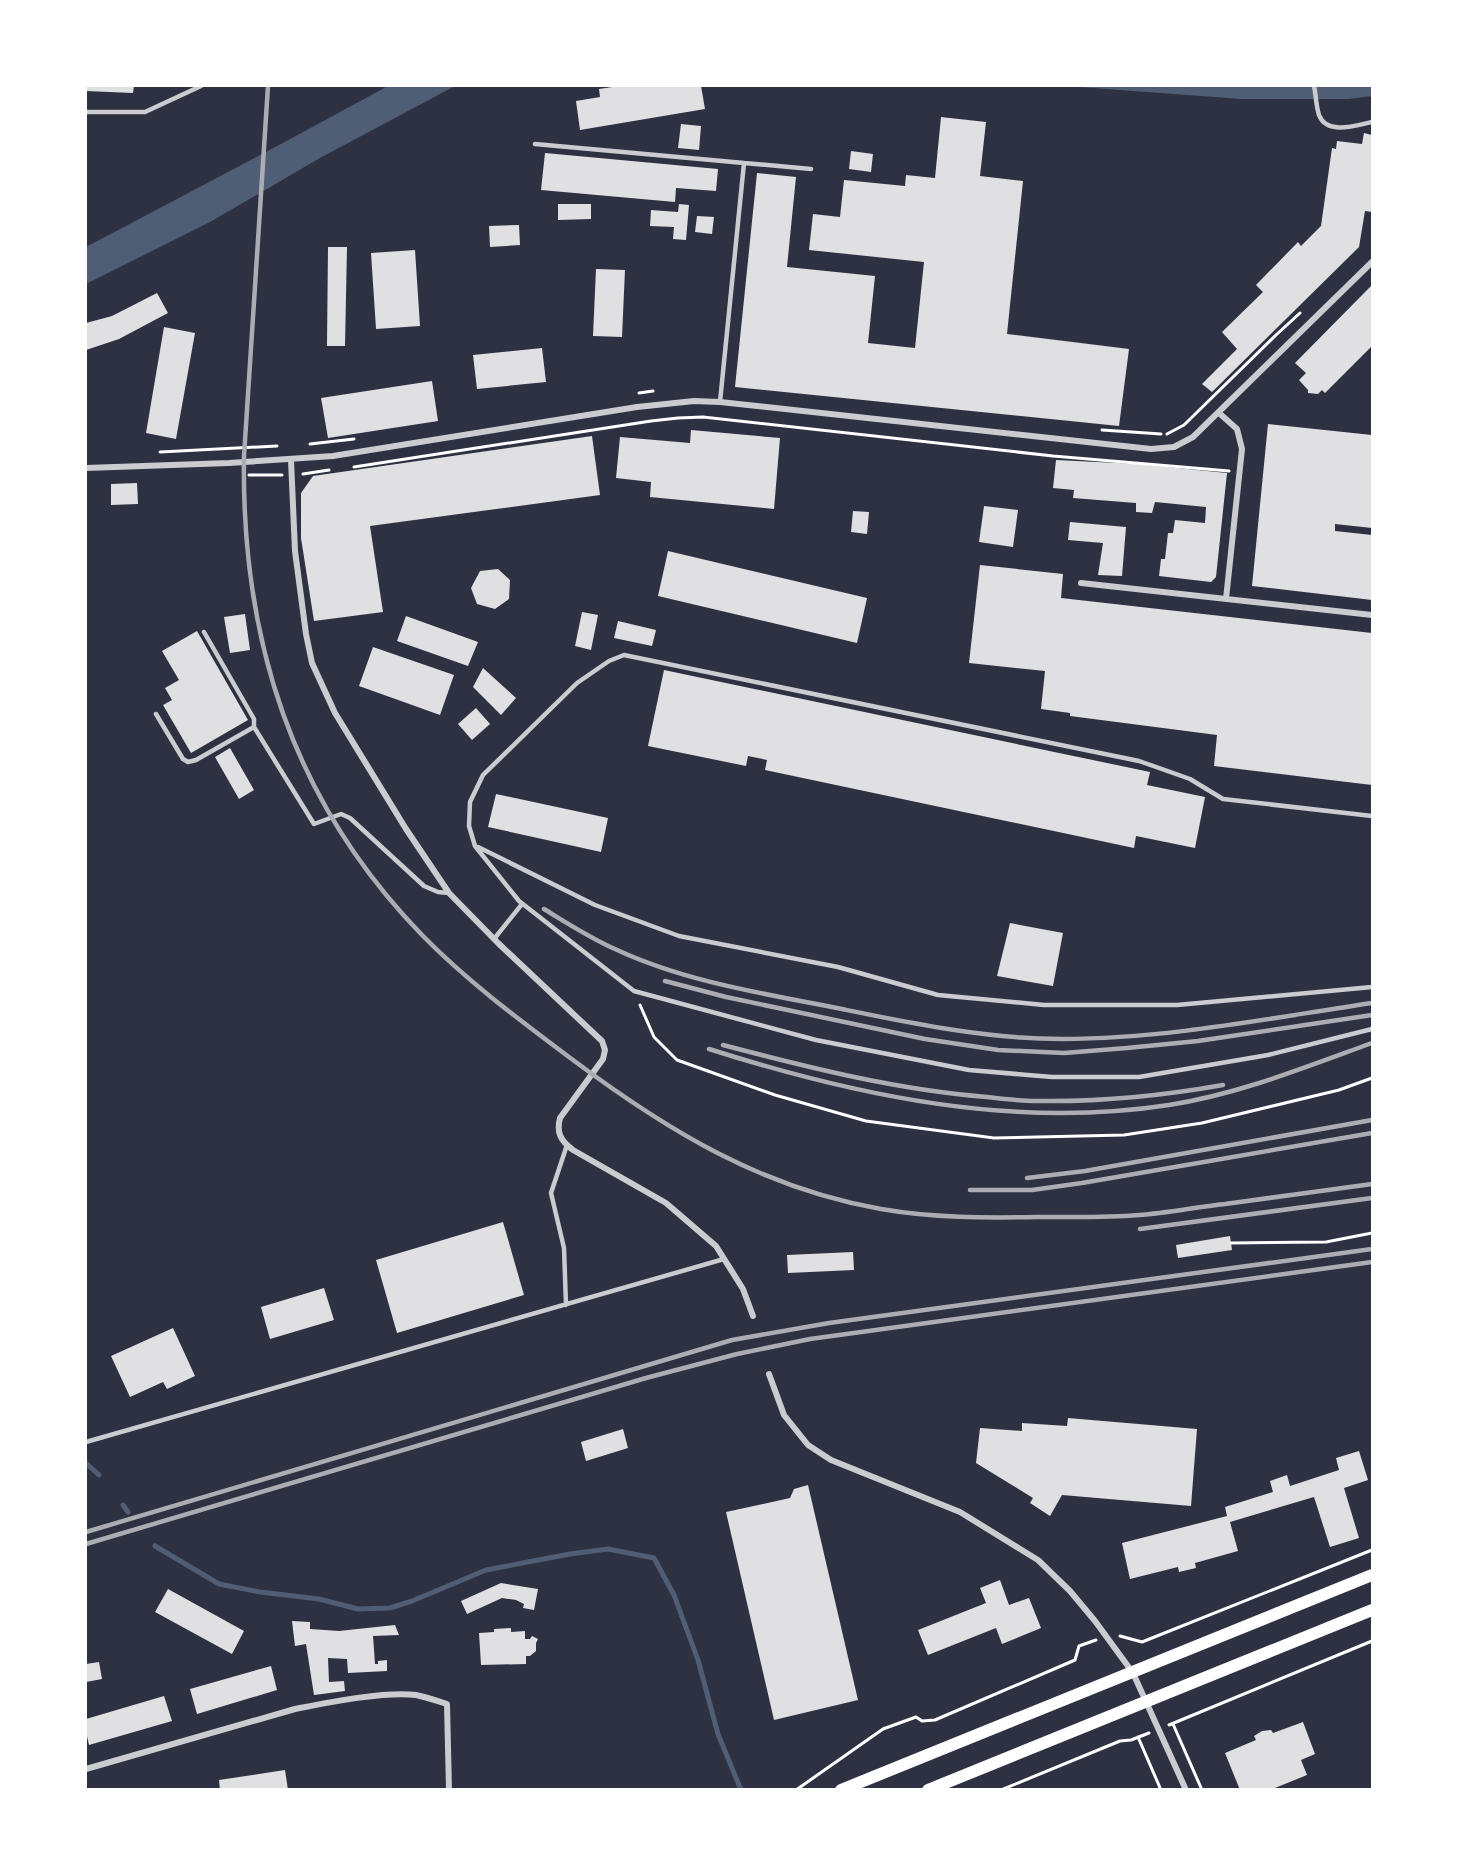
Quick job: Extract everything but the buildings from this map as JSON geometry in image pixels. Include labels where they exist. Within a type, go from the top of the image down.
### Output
[{"type":"main road","points":[[841,1790],[1372,1575]]},
{"type":"main road","points":[[928,1790],[1372,1610]]},
{"type":"street","points":[[86,468],[291,460],[333,456],[637,407],[694,401],[1151,449],[1174,447],[1193,437],[1219,413],[1372,262]]},
{"type":"street","points":[[1219,413],[1237,429],[1242,449],[1226,599]]},
{"type":"street","points":[[291,460],[295,551],[306,634],[312,663],[335,713],[366,766],[450,893],[494,939],[602,1041],[605,1050],[603,1059],[560,1118],[557,1128],[561,1138],[567,1145],[666,1203],[716,1245],[743,1289],[753,1316]]},
{"type":"street","points":[[1081,583],[1372,615]]},
{"type":"street","points":[[769,1374],[784,1415],[808,1445],[831,1460],[960,1512],[1038,1560],[1070,1591],[1107,1636],[1132,1673],[1186,1790]]},
{"type":"street","points":[[86,1769],[295,1709],[383,1696],[415,1695],[447,1704],[449,1790]]},
{"type":"lane","points":[[86,112],[145,112],[201,86]]},
{"type":"lane","points":[[1314,86],[1319,115],[1324,122],[1339,128],[1372,122]]},
{"type":"lane","points":[[535,144],[810,169]]},
{"type":"lane","points":[[720,402],[744,163]]},
{"type":"lane","points":[[204,632],[254,720],[254,727],[314,824],[341,814],[350,818],[423,886],[438,892],[450,893]]},
{"type":"lane","points":[[1372,816],[1223,799],[1190,779],[1139,761],[624,655],[609,661],[577,683],[483,775],[470,802],[469,826],[476,846],[522,904],[634,991],[816,1040],[969,1070],[1052,1077],[1139,1077],[1268,1055],[1372,1029]]},
{"type":"lane","points":[[156,714],[183,759],[188,762],[196,760],[254,727]]},
{"type":"lane","points":[[476,846],[595,905],[679,936],[838,968],[938,995],[1044,1005],[1177,1005],[1372,987]]},
{"type":"lane","points":[[494,939],[522,904]]},
{"type":"lane","points":[[566,1305],[564,1248],[551,1193],[567,1145]]},
{"type":"lane","points":[[86,1442],[724,1259]]},
{"type":"path","points":[[1095,429],[1153,435],[1168,434],[1184,425],[1276,335]]},
{"type":"path","points":[[350,467],[678,418],[703,417],[1053,456],[1230,472]]},
{"type":"path","points":[[921,441],[923,425]]},
{"type":"path","points":[[246,475],[291,475],[338,469]]},
{"type":"path","points":[[634,991],[654,1037],[677,1060],[775,1095],[866,1121],[994,1138],[1124,1135],[1191,1125],[1339,1090],[1372,1078]]},
{"type":"path","points":[[1231,1243],[1326,1242],[1372,1233]]},
{"type":"path","points":[[796,1790],[883,1729],[916,1717],[922,1721],[935,1720],[1008,1691],[1075,1660],[1079,1646],[1107,1636],[1117,1635],[1142,1642],[1372,1550]]},
{"type":"path","points":[[1000,1790],[1120,1741],[1159,1730],[1372,1641]]},
{"type":"path","points":[[1173,1724],[1202,1790]]},
{"type":"path","points":[[1138,1737],[1161,1790]]},
{"type":"water","points":[[388,86],[455,86],[320,158],[210,222],[86,284],[86,247]]},
{"type":"water","points":[[1066,86],[1372,86],[1372,96],[1349,99],[1241,99]]},
{"type":"waterway","points":[[86,1463],[99,1475]]},
{"type":"waterway","points":[[123,1505],[128,1512]]},
{"type":"waterway","points":[[155,1546],[219,1584],[260,1592],[319,1599],[358,1609],[390,1608],[486,1570],[570,1554],[608,1549],[654,1558],[674,1595],[698,1660],[718,1734],[741,1790]]},
{"type":"railway","points":[[268,86],[244,456],[245,524],[252,589],[265,653],[283,714],[308,773],[339,829],[377,883],[422,935],[476,985],[514,1016],[644,1110],[681,1133],[756,1171],[796,1187],[837,1199],[881,1209],[940,1216],[1101,1217],[1161,1213],[1372,1184]]},
{"type":"railway","points":[[544,909],[615,949],[698,979],[951,1030],[1034,1038],[1101,1038],[1218,1027],[1372,1003]]},
{"type":"railway","points":[[665,981],[726,997],[925,1039],[998,1050],[1064,1053],[1127,1048],[1198,1041],[1372,1015]]},
{"type":"railway","points":[[709,1049],[821,1081],[878,1094],[936,1104],[1052,1113],[1111,1111],[1195,1100],[1272,1079],[1372,1043]]},
{"type":"railway","points":[[723,1045],[887,1084],[954,1094],[1018,1100],[1107,1099],[1223,1085]]},
{"type":"railway","points":[[1027,1178],[1085,1171],[1372,1120]]},
{"type":"railway","points":[[970,1190],[1032,1190],[1082,1183],[1372,1133]]},
{"type":"railway","points":[[1140,1229],[1372,1198]]},
{"type":"railway","points":[[86,1532],[732,1340],[829,1323],[1372,1249]]},
{"type":"railway","points":[[86,1544],[646,1378],[737,1354],[810,1339],[1372,1262]]}]
